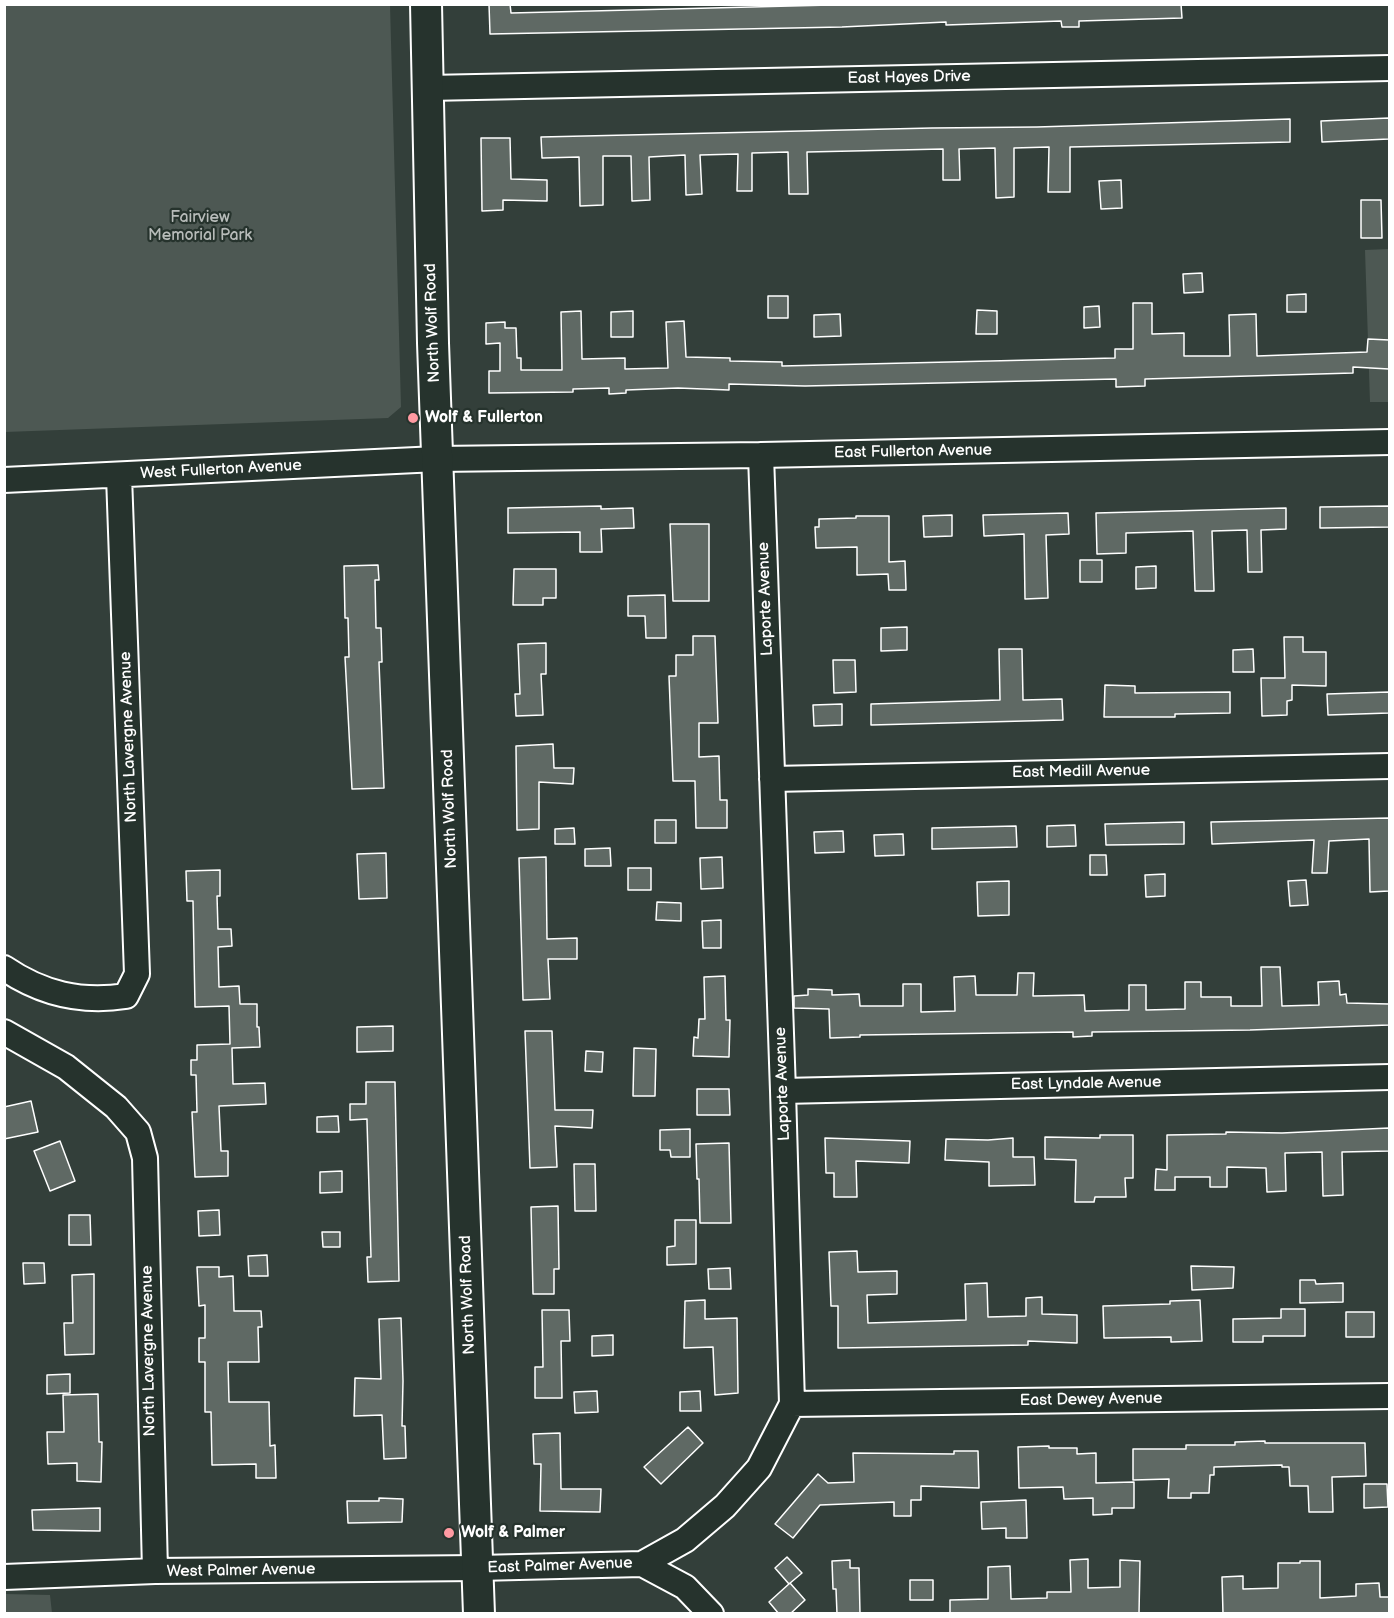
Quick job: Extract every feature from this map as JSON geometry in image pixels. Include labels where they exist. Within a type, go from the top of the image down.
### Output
[{"type":"main road","name":"North Wolf Road","points":[[426,4],[437,459],[479,1614]]},
{"type":"street","name":"East Hayes Drive","points":[[428,87],[1389,68]]},
{"type":"street","name":"East Fullerton Avenue","points":[[437,459],[1389,442]]},
{"type":"street","name":"Laporte Avenue","points":[[642,1564],[685,1540],[725,1506],[759,1468],[792,1404],[761,455]]},
{"type":"street","name":"West Fullerton Avenue","points":[[4,480],[437,459]]},
{"type":"street","name":"North Lavergne Avenue","points":[[4,968],[25,982],[57,994],[104,999],[126,996],[137,974],[119,476]]},
{"type":"street","name":"East Medill Avenue","points":[[772,778],[1389,766]]},
{"type":"street","name":"North Lavergne Avenue","points":[[4,1032],[66,1066],[116,1107],[138,1132],[144,1158],[154,1571]]},
{"type":"street","name":"East Lyndale Avenue","points":[[783,1091],[1389,1077]]},
{"type":"street","name":"East Dewey Avenue","points":[[792,1404],[1389,1396]]},
{"type":"street","name":"East Palmer Avenue","points":[[478,1568],[642,1564]]},
{"type":"street","points":[[642,1564],[685,1587],[711,1614]]},
{"type":"street","name":"West Palmer Avenue","points":[[4,1577],[154,1571],[478,1568]]},
{"type":"green space","name":"Fairview Memorial Park","points":[[4,5],[390,5],[401,407],[388,418],[5,432]]},
{"type":"green space","points":[[1389,249],[1389,402],[1370,402],[1365,250]]},
{"type":"green space","points":[[5,1594],[50,1595],[52,1613],[5,1613]]},
{"type":"building","points":[[489,4],[510,4],[511,13],[871,4],[1181,4],[1182,18],[1079,21],[1079,27],[1062,27],[1061,21],[946,25],[946,22],[842,27],[490,34]]},
{"type":"building","points":[[1389,118],[1389,139],[1322,142],[1321,121]]},
{"type":"building","points":[[1290,119],[1290,142],[1070,147],[1070,192],[1048,192],[1049,147],[1014,148],[1014,197],[996,198],[995,148],[959,149],[960,180],[943,180],[943,149],[807,152],[808,194],[789,194],[788,152],[752,153],[752,191],[737,191],[738,154],[700,155],[702,194],[686,195],[685,155],[649,157],[650,200],[632,201],[631,156],[603,156],[603,205],[580,206],[579,157],[542,158],[541,137],[1037,127]]},
{"type":"building","points":[[481,138],[510,138],[511,179],[547,180],[547,201],[503,200],[503,210],[482,211]]},
{"type":"building","points":[[1121,180],[1122,208],[1101,209],[1099,181]]},
{"type":"building","points":[[1361,200],[1381,200],[1382,238],[1361,238]]},
{"type":"building","points":[[1202,273],[1203,292],[1184,293],[1183,274]]},
{"type":"building","points":[[1306,294],[1306,312],[1287,312],[1287,295]]},
{"type":"building","points":[[768,296],[788,296],[788,318],[768,318]]},
{"type":"building","points":[[1133,303],[1152,303],[1152,334],[1184,333],[1184,356],[1230,356],[1229,315],[1256,314],[1257,356],[1367,352],[1368,339],[1389,340],[1389,369],[1353,367],[1353,373],[1145,379],[1145,386],[1116,387],[1116,379],[805,386],[729,384],[729,390],[678,388],[626,390],[626,393],[609,394],[609,388],[573,389],[573,392],[489,393],[489,371],[500,371],[500,343],[486,344],[486,323],[505,322],[505,328],[516,328],[517,358],[521,358],[521,370],[562,370],[561,312],[581,311],[582,359],[625,358],[625,369],[668,368],[666,322],[684,321],[686,357],[782,362],[782,366],[1115,358],[1115,349],[1133,349]]},
{"type":"building","points":[[1099,306],[1100,327],[1084,328],[1084,307]]},
{"type":"building","points":[[977,310],[997,311],[997,334],[976,334]]},
{"type":"building","points":[[633,311],[633,337],[611,337],[611,312]]},
{"type":"building","points":[[840,314],[841,336],[814,337],[814,315]]},
{"type":"building","points":[[601,506],[601,509],[633,508],[634,528],[601,529],[602,552],[580,552],[580,532],[508,533],[508,508]]},
{"type":"building","points":[[1389,506],[1389,527],[1320,528],[1320,507]]},
{"type":"building","points":[[1286,508],[1286,529],[1261,530],[1262,572],[1248,572],[1247,530],[1212,531],[1214,591],[1195,591],[1193,531],[1126,533],[1126,553],[1097,554],[1096,513]]},
{"type":"building","points":[[1068,513],[1069,534],[1046,535],[1048,598],[1025,599],[1024,534],[984,536],[983,515]]},
{"type":"building","points":[[952,515],[952,536],[924,537],[923,516]]},
{"type":"building","points":[[856,516],[889,516],[889,562],[905,561],[906,590],[889,590],[888,574],[857,575],[857,547],[816,548],[815,527],[819,527],[819,519],[856,518]]},
{"type":"building","points":[[670,524],[709,524],[709,601],[673,601]]},
{"type":"building","points":[[1080,560],[1102,560],[1102,582],[1080,582]]},
{"type":"building","points":[[378,565],[379,580],[375,580],[376,628],[381,628],[382,662],[379,662],[384,788],[352,789],[345,657],[349,657],[348,618],[345,618],[344,566]]},
{"type":"building","points":[[1156,566],[1156,588],[1136,589],[1136,567]]},
{"type":"building","points":[[514,569],[556,569],[556,598],[543,598],[543,605],[513,605]]},
{"type":"building","points":[[665,595],[666,638],[646,638],[645,616],[628,616],[628,596]]},
{"type":"building","points":[[907,627],[907,650],[881,651],[881,628]]},
{"type":"building","points":[[693,636],[715,636],[718,723],[699,723],[699,757],[719,756],[720,800],[727,800],[727,828],[696,828],[695,781],[673,781],[669,676],[676,676],[676,655],[693,655]]},
{"type":"building","points":[[1284,637],[1303,637],[1303,652],[1326,652],[1326,686],[1292,685],[1292,700],[1287,701],[1287,715],[1262,716],[1261,678],[1285,678]]},
{"type":"building","points":[[546,643],[546,674],[541,674],[543,715],[516,716],[515,694],[520,694],[518,644]]},
{"type":"building","points":[[999,649],[1022,649],[1023,700],[1062,699],[1063,720],[871,725],[871,704],[1000,700]]},
{"type":"building","points":[[1253,649],[1254,672],[1233,672],[1233,650]]},
{"type":"building","points":[[833,660],[855,660],[856,692],[834,693]]},
{"type":"building","points":[[1105,685],[1135,686],[1135,693],[1230,692],[1230,713],[1175,714],[1175,717],[1104,717]]},
{"type":"building","points":[[1389,692],[1389,713],[1328,715],[1327,694]]},
{"type":"building","points":[[842,704],[842,725],[814,726],[813,705]]},
{"type":"building","points":[[553,744],[554,768],[574,768],[573,784],[539,782],[539,829],[517,830],[516,746]]},
{"type":"building","points":[[1389,818],[1389,891],[1370,892],[1369,839],[1329,841],[1327,873],[1312,873],[1314,840],[1212,844],[1211,822]]},
{"type":"building","points":[[655,820],[676,820],[676,843],[655,843]]},
{"type":"building","points":[[1184,822],[1184,844],[1106,845],[1105,824]]},
{"type":"building","points":[[1075,825],[1076,846],[1047,847],[1047,826]]},
{"type":"building","points":[[1016,826],[1017,847],[932,849],[932,828]]},
{"type":"building","points":[[574,828],[575,844],[555,844],[555,829]]},
{"type":"building","points":[[843,831],[844,852],[815,853],[814,832]]},
{"type":"building","points":[[903,834],[904,855],[875,856],[874,835]]},
{"type":"building","points":[[610,848],[611,866],[585,866],[585,849]]},
{"type":"building","points":[[386,853],[387,898],[359,899],[357,854]]},
{"type":"building","points":[[1090,855],[1106,855],[1107,875],[1090,875]]},
{"type":"building","points":[[546,857],[547,939],[577,938],[577,959],[548,959],[550,999],[523,1000],[519,858]]},
{"type":"building","points":[[722,857],[723,888],[701,889],[700,858]]},
{"type":"building","points":[[628,868],[651,868],[651,890],[628,890]]},
{"type":"building","points":[[220,870],[220,896],[217,896],[218,929],[231,929],[232,946],[218,947],[219,987],[239,986],[240,1004],[257,1004],[257,1027],[259,1027],[260,1047],[232,1048],[233,1084],[265,1083],[266,1104],[219,1106],[221,1151],[228,1151],[228,1176],[195,1177],[192,1112],[197,1112],[196,1075],[191,1075],[191,1060],[197,1060],[197,1045],[230,1044],[229,1006],[195,1007],[193,901],[187,901],[186,871]]},
{"type":"building","points":[[1165,874],[1165,896],[1146,897],[1145,875]]},
{"type":"building","points":[[1306,880],[1308,905],[1290,906],[1288,881]]},
{"type":"building","points":[[1009,881],[1009,915],[978,916],[977,882]]},
{"type":"building","points":[[657,902],[681,903],[681,921],[656,920]]},
{"type":"building","points":[[721,920],[721,948],[703,948],[702,921]]},
{"type":"building","points":[[1261,967],[1280,967],[1282,1006],[1319,1005],[1318,982],[1339,981],[1340,995],[1346,994],[1347,1003],[1389,1004],[1389,1025],[1092,1032],[1092,1036],[1073,1037],[1073,1032],[860,1035],[860,1037],[830,1038],[829,1009],[794,1008],[794,996],[808,995],[808,989],[832,990],[832,995],[859,994],[860,1006],[903,1006],[903,984],[921,984],[921,1012],[955,1011],[954,977],[975,976],[976,995],[1017,995],[1018,973],[1034,973],[1033,996],[1084,995],[1085,1011],[1129,1010],[1129,985],[1146,985],[1146,1010],[1185,1009],[1185,982],[1201,982],[1201,997],[1231,997],[1231,1006],[1262,1006]]},
{"type":"building","points":[[725,976],[726,1020],[730,1020],[729,1057],[693,1056],[694,1037],[698,1038],[699,1019],[705,1019],[704,977]]},
{"type":"building","points":[[393,1026],[393,1051],[357,1052],[357,1027]]},
{"type":"building","points":[[525,1031],[552,1031],[555,1110],[593,1110],[592,1128],[555,1126],[557,1167],[530,1168]]},
{"type":"building","points":[[634,1048],[656,1049],[655,1096],[633,1096]]},
{"type":"building","points":[[586,1051],[603,1052],[602,1072],[585,1071]]},
{"type":"building","points":[[366,1082],[395,1082],[399,1281],[368,1282],[367,1257],[371,1257],[367,1119],[350,1120],[350,1104],[366,1104]]},
{"type":"building","points":[[697,1089],[729,1089],[730,1115],[697,1115]]},
{"type":"building","points":[[31,1101],[38,1132],[4,1139],[4,1107]]},
{"type":"building","points":[[338,1116],[339,1132],[317,1132],[317,1117]]},
{"type":"building","points":[[1389,1128],[1389,1151],[1342,1152],[1343,1195],[1323,1196],[1322,1152],[1285,1153],[1286,1191],[1267,1192],[1266,1168],[1227,1167],[1227,1187],[1210,1187],[1210,1177],[1175,1177],[1175,1190],[1155,1190],[1156,1169],[1167,1170],[1167,1135]]},
{"type":"building","points":[[690,1129],[690,1157],[671,1157],[670,1150],[660,1150],[660,1130]]},
{"type":"building","points":[[1100,1135],[1133,1135],[1133,1178],[1125,1178],[1126,1197],[1095,1197],[1094,1202],[1075,1202],[1076,1160],[1045,1159],[1045,1137],[1100,1138]]},
{"type":"building","points":[[825,1138],[910,1141],[909,1163],[856,1161],[857,1197],[834,1197],[834,1173],[826,1173]]},
{"type":"building","points":[[1013,1138],[1013,1157],[1034,1157],[1035,1185],[989,1186],[989,1162],[945,1160],[946,1139]]},
{"type":"building","points":[[60,1141],[75,1181],[50,1191],[34,1151]]},
{"type":"building","points":[[729,1143],[731,1223],[700,1223],[696,1144]]},
{"type":"building","points":[[574,1164],[595,1164],[596,1211],[575,1211]]},
{"type":"building","points":[[342,1171],[342,1192],[320,1193],[320,1172]]},
{"type":"building","points":[[558,1206],[559,1269],[554,1269],[554,1294],[533,1294],[531,1207]]},
{"type":"building","points":[[219,1210],[220,1235],[199,1236],[198,1211]]},
{"type":"building","points":[[69,1215],[90,1215],[91,1245],[69,1245]]},
{"type":"building","points":[[675,1220],[696,1220],[696,1264],[667,1265],[667,1247],[675,1246]]},
{"type":"building","points":[[322,1232],[340,1232],[340,1247],[323,1247]]},
{"type":"building","points":[[857,1251],[858,1272],[897,1271],[897,1294],[867,1295],[868,1323],[966,1320],[965,1284],[987,1283],[988,1317],[1026,1316],[1026,1298],[1042,1297],[1042,1314],[1077,1315],[1077,1343],[1028,1341],[1028,1345],[838,1348],[838,1306],[831,1306],[829,1252]]},
{"type":"building","points":[[267,1255],[268,1276],[249,1276],[248,1256]]},
{"type":"building","points":[[23,1263],[44,1263],[45,1283],[24,1284]]},
{"type":"building","points":[[1191,1266],[1234,1267],[1233,1288],[1192,1290]]},
{"type":"building","points":[[197,1267],[219,1267],[219,1277],[233,1276],[234,1311],[261,1311],[262,1327],[258,1327],[259,1362],[228,1362],[229,1402],[269,1402],[270,1446],[275,1445],[276,1478],[256,1478],[256,1464],[212,1465],[211,1412],[205,1412],[205,1362],[199,1362],[199,1338],[205,1338],[205,1305],[199,1306]]},
{"type":"building","points":[[730,1268],[731,1289],[709,1289],[708,1269]]},
{"type":"building","points":[[94,1274],[94,1354],[65,1355],[64,1323],[73,1323],[72,1275]]},
{"type":"building","points":[[1300,1280],[1315,1280],[1316,1284],[1343,1283],[1343,1302],[1300,1303]]},
{"type":"building","points":[[705,1300],[705,1319],[737,1318],[738,1393],[715,1395],[713,1347],[684,1348],[685,1301]]},
{"type":"building","points":[[1200,1300],[1202,1341],[1171,1342],[1171,1337],[1104,1338],[1103,1306],[1170,1304],[1170,1301]]},
{"type":"building","points":[[1281,1309],[1305,1309],[1305,1336],[1263,1336],[1263,1342],[1233,1342],[1233,1319],[1281,1318]]},
{"type":"building","points":[[542,1310],[569,1310],[570,1341],[561,1341],[562,1398],[535,1398],[535,1367],[543,1367]]},
{"type":"building","points":[[1346,1312],[1374,1312],[1374,1337],[1346,1337]]},
{"type":"building","points":[[401,1318],[402,1426],[405,1426],[406,1458],[384,1459],[382,1415],[354,1416],[355,1378],[381,1379],[379,1319]]},
{"type":"building","points":[[613,1335],[613,1355],[592,1356],[592,1336]]},
{"type":"building","points":[[70,1374],[70,1393],[47,1394],[47,1375]]},
{"type":"building","points":[[597,1391],[598,1412],[575,1413],[574,1392]]},
{"type":"building","points":[[700,1391],[701,1411],[680,1411],[680,1392]]},
{"type":"building","points":[[98,1394],[99,1442],[102,1442],[101,1482],[77,1481],[77,1463],[48,1464],[47,1432],[64,1432],[63,1395]]},
{"type":"building","points":[[688,1427],[703,1443],[661,1484],[644,1467]]},
{"type":"building","points":[[560,1433],[561,1489],[601,1489],[600,1512],[540,1511],[541,1464],[534,1464],[533,1434]]},
{"type":"building","points":[[1265,1441],[1265,1443],[1365,1443],[1366,1476],[1332,1477],[1333,1512],[1309,1512],[1308,1486],[1290,1486],[1289,1467],[1282,1467],[1282,1465],[1214,1467],[1214,1475],[1210,1475],[1209,1493],[1191,1493],[1191,1498],[1168,1498],[1169,1479],[1133,1480],[1133,1449],[1186,1449],[1186,1445],[1235,1445],[1235,1442]]},
{"type":"building","points":[[1049,1446],[1049,1448],[1077,1448],[1077,1454],[1096,1453],[1096,1483],[1134,1482],[1134,1508],[1112,1508],[1112,1514],[1093,1515],[1093,1498],[1064,1499],[1063,1487],[1019,1488],[1018,1447]]},
{"type":"building","points":[[954,1451],[978,1451],[979,1488],[921,1486],[921,1500],[911,1500],[911,1516],[894,1516],[894,1502],[820,1505],[793,1538],[775,1524],[818,1474],[828,1483],[854,1482],[853,1453],[954,1454]]},
{"type":"building","points":[[1364,1484],[1387,1484],[1388,1507],[1364,1508]]},
{"type":"building","points":[[379,1498],[403,1499],[402,1522],[348,1523],[347,1501],[379,1501]]},
{"type":"building","points":[[1026,1500],[1027,1538],[1006,1538],[1006,1528],[982,1529],[981,1502]]},
{"type":"building","points":[[100,1508],[100,1531],[33,1530],[32,1510]]},
{"type":"building","points":[[787,1557],[802,1573],[789,1584],[775,1568]]},
{"type":"building","points":[[1088,1559],[1088,1588],[1120,1587],[1120,1560],[1140,1561],[1139,1614],[950,1614],[950,1600],[988,1599],[988,1567],[1010,1566],[1011,1599],[1047,1598],[1047,1592],[1071,1592],[1070,1560]]},
{"type":"building","points":[[850,1560],[850,1568],[859,1568],[860,1614],[837,1614],[832,1561]]},
{"type":"building","points":[[1300,1561],[1320,1561],[1320,1598],[1356,1596],[1356,1584],[1379,1583],[1380,1597],[1389,1597],[1389,1614],[1223,1614],[1222,1577],[1243,1576],[1243,1589],[1278,1588],[1278,1563],[1300,1563]]},
{"type":"building","points":[[910,1580],[933,1580],[933,1600],[910,1600]]},
{"type":"building","points":[[790,1583],[805,1600],[790,1614],[779,1614],[769,1602]]},
{"type":"place","name":"Wolf & Fullerton","points":[[413,418]]},
{"type":"place","name":"Wolf & Palmer","points":[[449,1533]]}]
